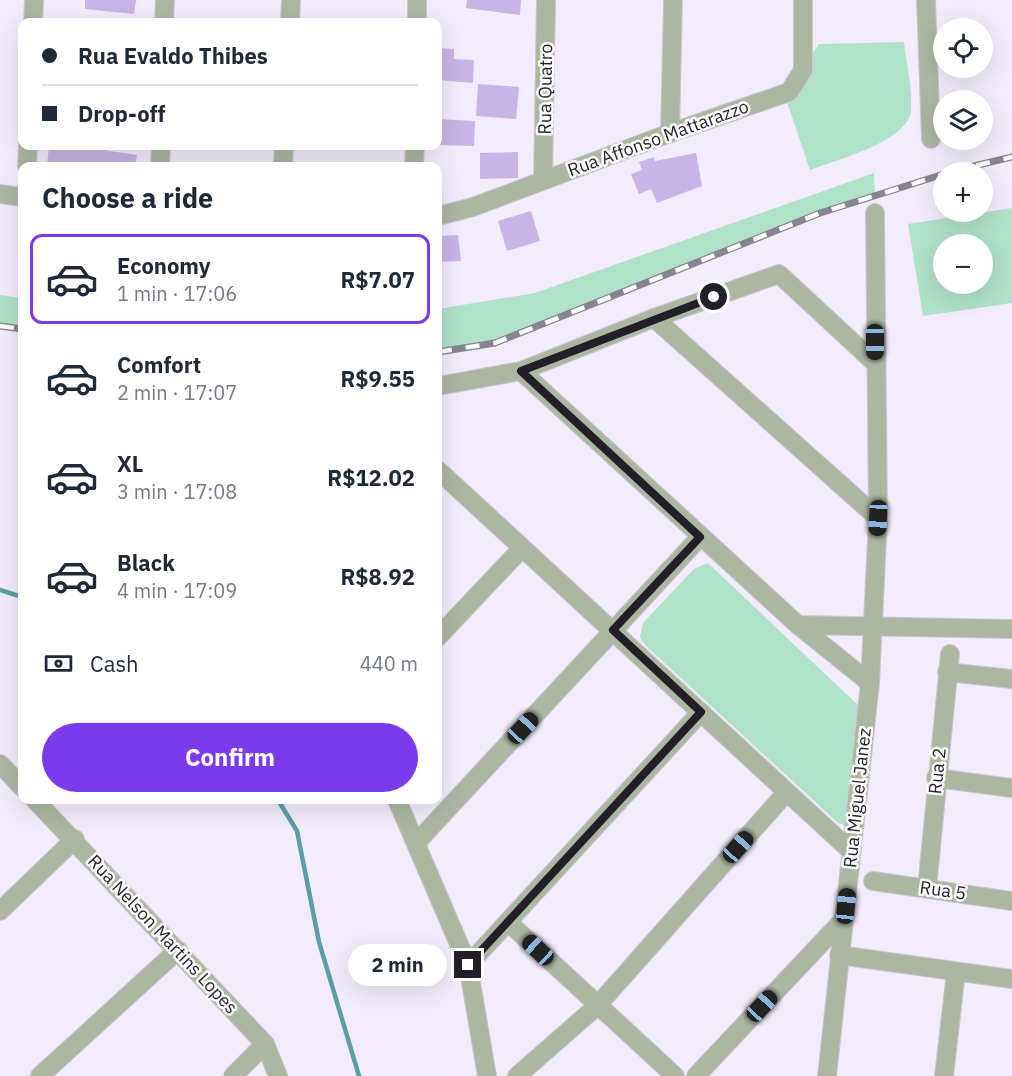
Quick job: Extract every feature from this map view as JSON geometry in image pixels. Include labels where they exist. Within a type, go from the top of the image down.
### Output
[{"type":"street","points":[[33,18],[34,0]]},
{"type":"street","points":[[164,18],[165,0]]},
{"type":"street","points":[[290,18],[291,0]]},
{"type":"street","points":[[417,0],[417,18]]},
{"type":"street","name":"Rua Quatro","points":[[543,179],[546,0]]},
{"type":"street","points":[[670,133],[673,0]]},
{"type":"street","name":"Rua Affonso Mattarazzo","points":[[442,215],[473,207],[543,179],[789,92],[803,70],[803,0]]},
{"type":"street","points":[[926,0],[931,139]]},
{"type":"street","points":[[0,194],[18,196]]},
{"type":"street","name":"Rua Miguel Janez","points":[[827,1076],[838,955],[852,852],[870,683],[878,518],[875,213]]},
{"type":"street","points":[[442,385],[521,371],[654,318],[779,274],[875,363]]},
{"type":"street","points":[[654,318],[878,518]]},
{"type":"street","points":[[521,371],[798,625],[870,683]]},
{"type":"street","points":[[442,474],[613,630],[786,794],[852,852]]},
{"type":"street","points":[[417,842],[700,537]]},
{"type":"street","points":[[442,633],[522,548]]},
{"type":"street","points":[[798,625],[1012,629]]},
{"type":"street","name":"Rua 2","points":[[927,888],[949,663],[1012,679]]},
{"type":"street","points":[[468,965],[701,712]]},
{"type":"street","points":[[0,764],[18,783]]},
{"type":"street","points":[[936,778],[1012,788]]},
{"type":"street","points":[[517,1076],[597,1006],[786,794]]},
{"type":"street","name":"Rua Nelson Martins Lopes","points":[[39,804],[75,839],[265,1044],[278,1076]]},
{"type":"street","points":[[399,804],[468,965],[487,1076]]},
{"type":"street","points":[[0,911],[75,839]]},
{"type":"street","name":"Rua 5","points":[[873,881],[1012,901]]},
{"type":"street","points":[[696,1076],[844,919]]},
{"type":"street","points":[[508,922],[675,1076]]},
{"type":"street","points":[[40,1076],[178,950]]},
{"type":"street","points":[[838,955],[1012,979]]},
{"type":"street","points":[[944,1076],[956,972]]},
{"type":"street","points":[[233,1076],[265,1044]]},
{"type":"green space","points":[[904,42],[911,103],[907,122],[884,141],[810,170],[784,93],[819,44]]},
{"type":"green space","points":[[874,173],[875,196],[820,213],[495,343],[442,351],[442,308],[535,293]]},
{"type":"green space","points":[[1012,208],[1012,303],[923,316],[908,224],[933,220],[933,222],[993,222],[993,211]]},
{"type":"green space","points":[[0,295],[18,297],[18,328],[0,326]]},
{"type":"green space","points":[[708,563],[859,706],[847,826],[838,823],[644,644],[640,637],[643,623],[694,569]]},
{"type":"building","points":[[85,0],[136,0],[134,14],[85,9]]},
{"type":"building","points":[[467,0],[521,0],[520,15],[466,8]]},
{"type":"building","points":[[442,48],[454,49],[454,59],[474,60],[473,83],[442,80]]},
{"type":"building","points":[[478,84],[519,87],[516,119],[476,116]]},
{"type":"building","points":[[442,119],[475,121],[474,146],[442,145]]},
{"type":"building","points":[[49,150],[103,150],[137,155],[136,162],[47,162]]},
{"type":"building","points":[[518,152],[518,178],[480,179],[480,153]]},
{"type":"building","points":[[696,153],[702,186],[657,203],[651,189],[639,194],[631,174],[642,170],[639,162],[654,157],[655,161]]},
{"type":"building","points":[[531,211],[540,241],[507,251],[498,221]]},
{"type":"building","points":[[458,235],[461,261],[442,262],[442,236]]},
{"type":"waterway","points":[[0,590],[18,596]]},
{"type":"waterway","points":[[280,804],[297,831],[319,942],[359,1076]]},
{"type":"railway","points":[[991,162],[1012,157]]},
{"type":"railway","points":[[442,351],[495,343],[820,213],[933,177]]},
{"type":"railway","points":[[0,326],[18,328]]},
{"type":"route","points":[[468,965],[701,712],[613,630],[700,537],[521,371],[654,318],[714,297]]}]
